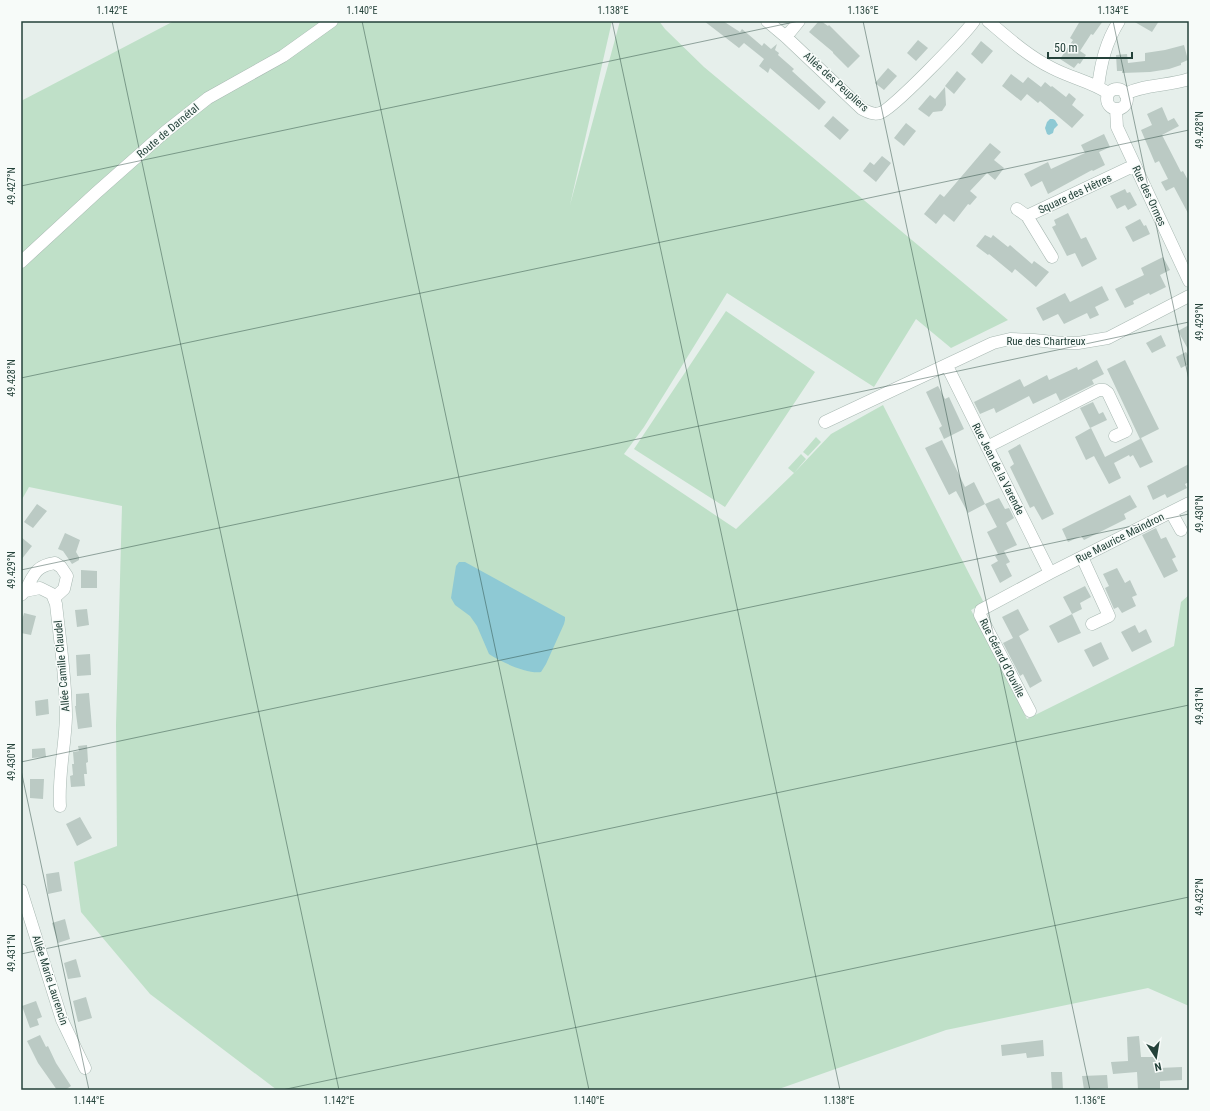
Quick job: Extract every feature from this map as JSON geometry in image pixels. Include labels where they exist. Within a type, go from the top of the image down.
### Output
[{"type":"street","name":"Route de Darnétal","points":[[21,262],[165,132],[208,98],[283,56],[332,21]]},
{"type":"street","name":"Allée des Peupliers","points":[[767,21],[862,109],[870,114],[881,113],[891,106],[934,64],[974,21]]},
{"type":"street","points":[[786,37],[799,21]]},
{"type":"street","points":[[988,21],[1020,48],[1053,69],[1103,90],[1117,89],[1123,91],[1125,94],[1126,103],[1122,107],[1116,109],[1110,106],[1107,96],[1103,90],[1103,54],[1119,21]]},
{"type":"street","points":[[1125,94],[1132,91],[1189,79]]},
{"type":"street","name":"Rue des Ormes","points":[[1116,109],[1117,127],[1189,281]]},
{"type":"street","name":"Square des Hêtres","points":[[1052,257],[1022,213],[1135,165]]},
{"type":"street","name":"Rue des Chartreux","points":[[825,422],[947,366],[993,343],[1010,339],[1062,343],[1108,338],[1189,296]]},
{"type":"street","name":"Rue Jean de la Varende","points":[[947,366],[1050,573]]},
{"type":"street","points":[[987,447],[1099,390],[1104,390],[1108,393],[1126,431],[1116,436]]},
{"type":"street","name":"Rue Maurice Maindron","points":[[1050,573],[1189,503]]},
{"type":"street","points":[[1171,512],[1181,530]]},
{"type":"street","points":[[1082,557],[1109,616],[1092,624]]},
{"type":"street","points":[[55,563],[61,567],[67,576],[64,589],[54,598],[52,594],[40,588],[23,593],[38,569],[46,565],[55,563]]},
{"type":"street","name":"Rue Gérard d'Ouville","points":[[1030,711],[980,615],[981,610],[987,606],[1050,573]]},
{"type":"street","name":"Allée Camille Claudel","points":[[54,598],[56,604],[66,703],[66,718],[59,790],[60,806]]},
{"type":"street","name":"Allée Marie Laurencin","points":[[21,890],[62,1020],[85,1068]]},
{"type":"green space","points":[[174,21],[612,21],[570,205],[620,21],[659,21],[665,29],[704,67],[1008,320],[951,348],[916,319],[874,387],[727,293],[644,427],[624,454],[736,529],[794,473],[831,434],[883,405],[984,603],[971,610],[1027,719],[1174,646],[1181,602],[1189,595],[1189,1006],[1148,988],[946,1030],[776,1090],[277,1090],[150,994],[81,912],[74,862],[117,846],[116,725],[122,506],[29,487],[21,501],[21,101]]},
{"type":"green space","points":[[726,311],[815,372],[725,507],[634,449]]},
{"type":"green space","points":[[816,437],[821,442],[808,456],[803,452]]},
{"type":"green space","points":[[801,454],[806,459],[794,473],[788,468]]},
{"type":"water","points":[[1050,119],[1055,120],[1058,125],[1054,129],[1053,133],[1049,135],[1047,134],[1045,128]]},
{"type":"water","points":[[459,562],[465,562],[565,617],[564,624],[541,672],[529,671],[507,664],[489,654],[477,626],[470,616],[455,605],[451,598],[456,566]]},
{"type":"building","points":[[704,21],[723,21],[740,32],[742,29],[762,46],[764,43],[771,49],[777,44],[775,50],[779,53],[778,55],[794,69],[792,71],[826,102],[819,110],[770,68],[768,73],[759,66],[764,59],[744,43],[739,48]]},
{"type":"building","points":[[819,21],[828,26],[829,25],[860,56],[848,68],[833,52],[809,32]]},
{"type":"building","points":[[1080,21],[1103,21],[1093,35],[1091,34],[1080,51],[1086,55],[1080,64],[1078,63],[1074,68],[1060,59],[1073,40],[1070,38]]},
{"type":"building","points":[[1133,21],[1159,21],[1152,32]]},
{"type":"building","points":[[918,40],[928,48],[916,61],[907,53]]},
{"type":"building","points":[[981,41],[993,51],[982,64],[971,54]]},
{"type":"building","points":[[1184,45],[1188,60],[1181,63],[1181,65],[1169,69],[1150,72],[1122,73],[1122,71],[1117,71],[1116,55],[1127,54],[1128,63],[1145,61],[1145,53]]},
{"type":"building","points":[[888,68],[897,76],[884,90],[875,83]]},
{"type":"building","points":[[957,71],[966,79],[954,94],[945,86]]},
{"type":"building","points":[[1011,74],[1023,83],[1028,77],[1041,87],[1045,82],[1066,97],[1069,93],[1076,99],[1072,105],[1084,115],[1072,128],[1040,101],[1038,103],[1027,94],[1021,101],[1002,86]]},
{"type":"building","points":[[945,87],[946,105],[942,111],[933,112],[929,117],[918,109],[930,95],[935,99]]},
{"type":"building","points":[[1162,107],[1168,121],[1174,118],[1179,126],[1162,135],[1181,172],[1183,171],[1189,182],[1189,215],[1174,187],[1166,191],[1161,182],[1168,179],[1159,161],[1155,163],[1141,130],[1152,125],[1147,114]]},
{"type":"building","points":[[833,116],[849,130],[840,140],[824,126]]},
{"type":"building","points":[[906,123],[916,131],[904,146],[894,138]]},
{"type":"building","points":[[1104,134],[1110,147],[1099,152],[1105,165],[1093,171],[1092,170],[1048,194],[1042,181],[1031,187],[1024,174],[1048,162],[1051,169],[1085,153],[1081,145]]},
{"type":"building","points":[[990,143],[1001,152],[994,160],[1004,168],[995,180],[987,173],[970,191],[977,197],[970,205],[968,204],[954,222],[944,214],[936,224],[924,214],[940,194],[944,197]]},
{"type":"building","points":[[882,156],[891,163],[876,182],[863,171],[870,162],[874,165]]},
{"type":"building","points":[[1125,189],[1127,193],[1130,192],[1137,205],[1128,210],[1125,205],[1117,209],[1110,196]]},
{"type":"building","points":[[1068,213],[1081,239],[1086,237],[1097,259],[1082,267],[1075,253],[1067,256],[1052,227],[1056,225],[1054,220]]},
{"type":"building","points":[[1140,219],[1144,226],[1146,225],[1150,234],[1133,242],[1125,227]]},
{"type":"building","points":[[985,235],[991,238],[993,235],[1008,247],[1010,245],[1032,264],[1034,261],[1049,272],[1036,287],[1015,269],[1012,273],[989,254],[988,255],[976,246]]},
{"type":"building","points":[[1163,257],[1170,270],[1160,275],[1166,287],[1133,301],[1134,304],[1125,308],[1115,289],[1144,275],[1141,268]]},
{"type":"building","points":[[1102,286],[1109,300],[1095,307],[1099,315],[1090,319],[1087,313],[1064,324],[1058,314],[1043,321],[1036,308],[1065,293],[1070,302]]},
{"type":"building","points":[[1189,325],[1189,351],[1178,331]]},
{"type":"building","points":[[1161,335],[1166,346],[1152,353],[1146,343]]},
{"type":"building","points":[[1186,352],[1189,357],[1189,364],[1181,368],[1176,357]]},
{"type":"building","points":[[1097,360],[1104,374],[1092,380],[1094,384],[1060,401],[1056,393],[1033,404],[1029,396],[996,413],[994,408],[980,414],[974,402],[1020,379],[1024,387],[1047,375],[1049,380],[1077,367],[1078,370]]},
{"type":"building","points":[[1125,360],[1159,429],[1141,438],[1153,462],[1140,468],[1133,455],[1130,457],[1129,455],[1114,463],[1121,478],[1109,484],[1094,456],[1086,460],[1075,437],[1091,428],[1105,457],[1140,439],[1107,369]]},
{"type":"building","points":[[938,386],[945,399],[949,397],[964,429],[944,439],[939,428],[942,426],[926,392]]},
{"type":"building","points":[[1093,402],[1099,414],[1103,412],[1107,420],[1090,428],[1080,408]]},
{"type":"building","points":[[942,440],[965,487],[974,482],[985,504],[968,513],[956,491],[949,495],[925,448]]},
{"type":"building","points":[[1020,444],[1054,514],[1042,520],[1034,506],[1030,508],[1010,467],[1014,464],[1008,451]]},
{"type":"building","points":[[1189,464],[1189,482],[1185,484],[1187,488],[1167,498],[1165,494],[1153,500],[1147,486]]},
{"type":"building","points":[[1130,495],[1137,507],[1124,514],[1126,519],[1084,540],[1081,536],[1068,542],[1062,529]]},
{"type":"building","points":[[999,498],[1005,509],[1009,508],[1014,518],[1006,523],[1017,545],[1004,551],[1010,562],[1006,564],[1012,576],[1000,583],[991,565],[998,561],[995,556],[998,554],[987,532],[997,527],[985,504]]},
{"type":"building","points":[[37,504],[47,511],[33,528],[24,522]]},
{"type":"building","points":[[1156,528],[1161,539],[1166,537],[1176,557],[1172,559],[1178,571],[1164,578],[1142,535]]},
{"type":"building","points":[[65,533],[80,540],[76,552],[79,560],[72,564],[63,551],[58,549]]},
{"type":"building","points":[[21,537],[32,546],[21,560]]},
{"type":"building","points":[[1117,568],[1125,583],[1130,580],[1137,595],[1132,597],[1136,606],[1122,613],[1118,607],[1114,609],[1105,588],[1109,586],[1103,574]]},
{"type":"building","points":[[81,570],[97,571],[97,588],[81,588]]},
{"type":"building","points":[[1085,586],[1091,597],[1080,603],[1082,609],[1072,614],[1063,597]]},
{"type":"building","points":[[87,609],[89,625],[77,627],[75,610]]},
{"type":"building","points":[[1018,609],[1029,630],[1019,636],[1042,681],[1030,688],[1023,674],[1020,676],[1003,643],[1013,638],[1002,617]]},
{"type":"building","points":[[24,613],[36,616],[31,635],[21,633],[21,624]]},
{"type":"building","points":[[1072,614],[1081,633],[1058,643],[1049,626]]},
{"type":"building","points":[[1135,625],[1139,633],[1146,629],[1152,642],[1132,652],[1121,632]]},
{"type":"building","points":[[1101,642],[1109,659],[1093,667],[1084,650]]},
{"type":"building","points":[[90,654],[91,675],[77,676],[76,655]]},
{"type":"building","points":[[89,693],[92,727],[78,729],[75,706],[76,694]]},
{"type":"building","points":[[48,699],[49,714],[36,716],[35,701]]},
{"type":"building","points":[[87,745],[88,762],[86,763],[87,774],[84,774],[85,786],[71,787],[70,776],[73,775],[72,764],[74,764],[73,752],[79,751],[78,746]]},
{"type":"building","points":[[45,748],[46,757],[32,758],[32,749]]},
{"type":"building","points":[[30,779],[44,779],[43,799],[30,798]]},
{"type":"building","points":[[80,817],[92,838],[77,846],[66,824]]},
{"type":"building","points":[[59,872],[62,891],[48,894],[46,874]]},
{"type":"building","points":[[65,919],[70,939],[58,943],[52,923]]},
{"type":"building","points":[[76,959],[81,977],[68,979],[64,963]]},
{"type":"building","points":[[86,997],[92,1018],[78,1022],[73,1001]]},
{"type":"building","points":[[36,1001],[42,1017],[37,1019],[39,1025],[30,1028],[22,1006]]},
{"type":"building","points":[[40,1035],[71,1086],[65,1090],[57,1090],[38,1063],[27,1041]]},
{"type":"building","points":[[1139,1036],[1141,1057],[1158,1057],[1159,1068],[1182,1067],[1182,1080],[1160,1081],[1160,1090],[1138,1090],[1137,1072],[1113,1074],[1111,1062],[1128,1061],[1127,1037]]},
{"type":"building","points":[[1043,1040],[1044,1056],[1027,1058],[1026,1053],[1002,1056],[1001,1045]]},
{"type":"building","points":[[1051,1072],[1062,1072],[1063,1090],[1052,1090]]},
{"type":"building","points":[[1107,1075],[1108,1088],[1084,1090],[1082,1076]]}]
